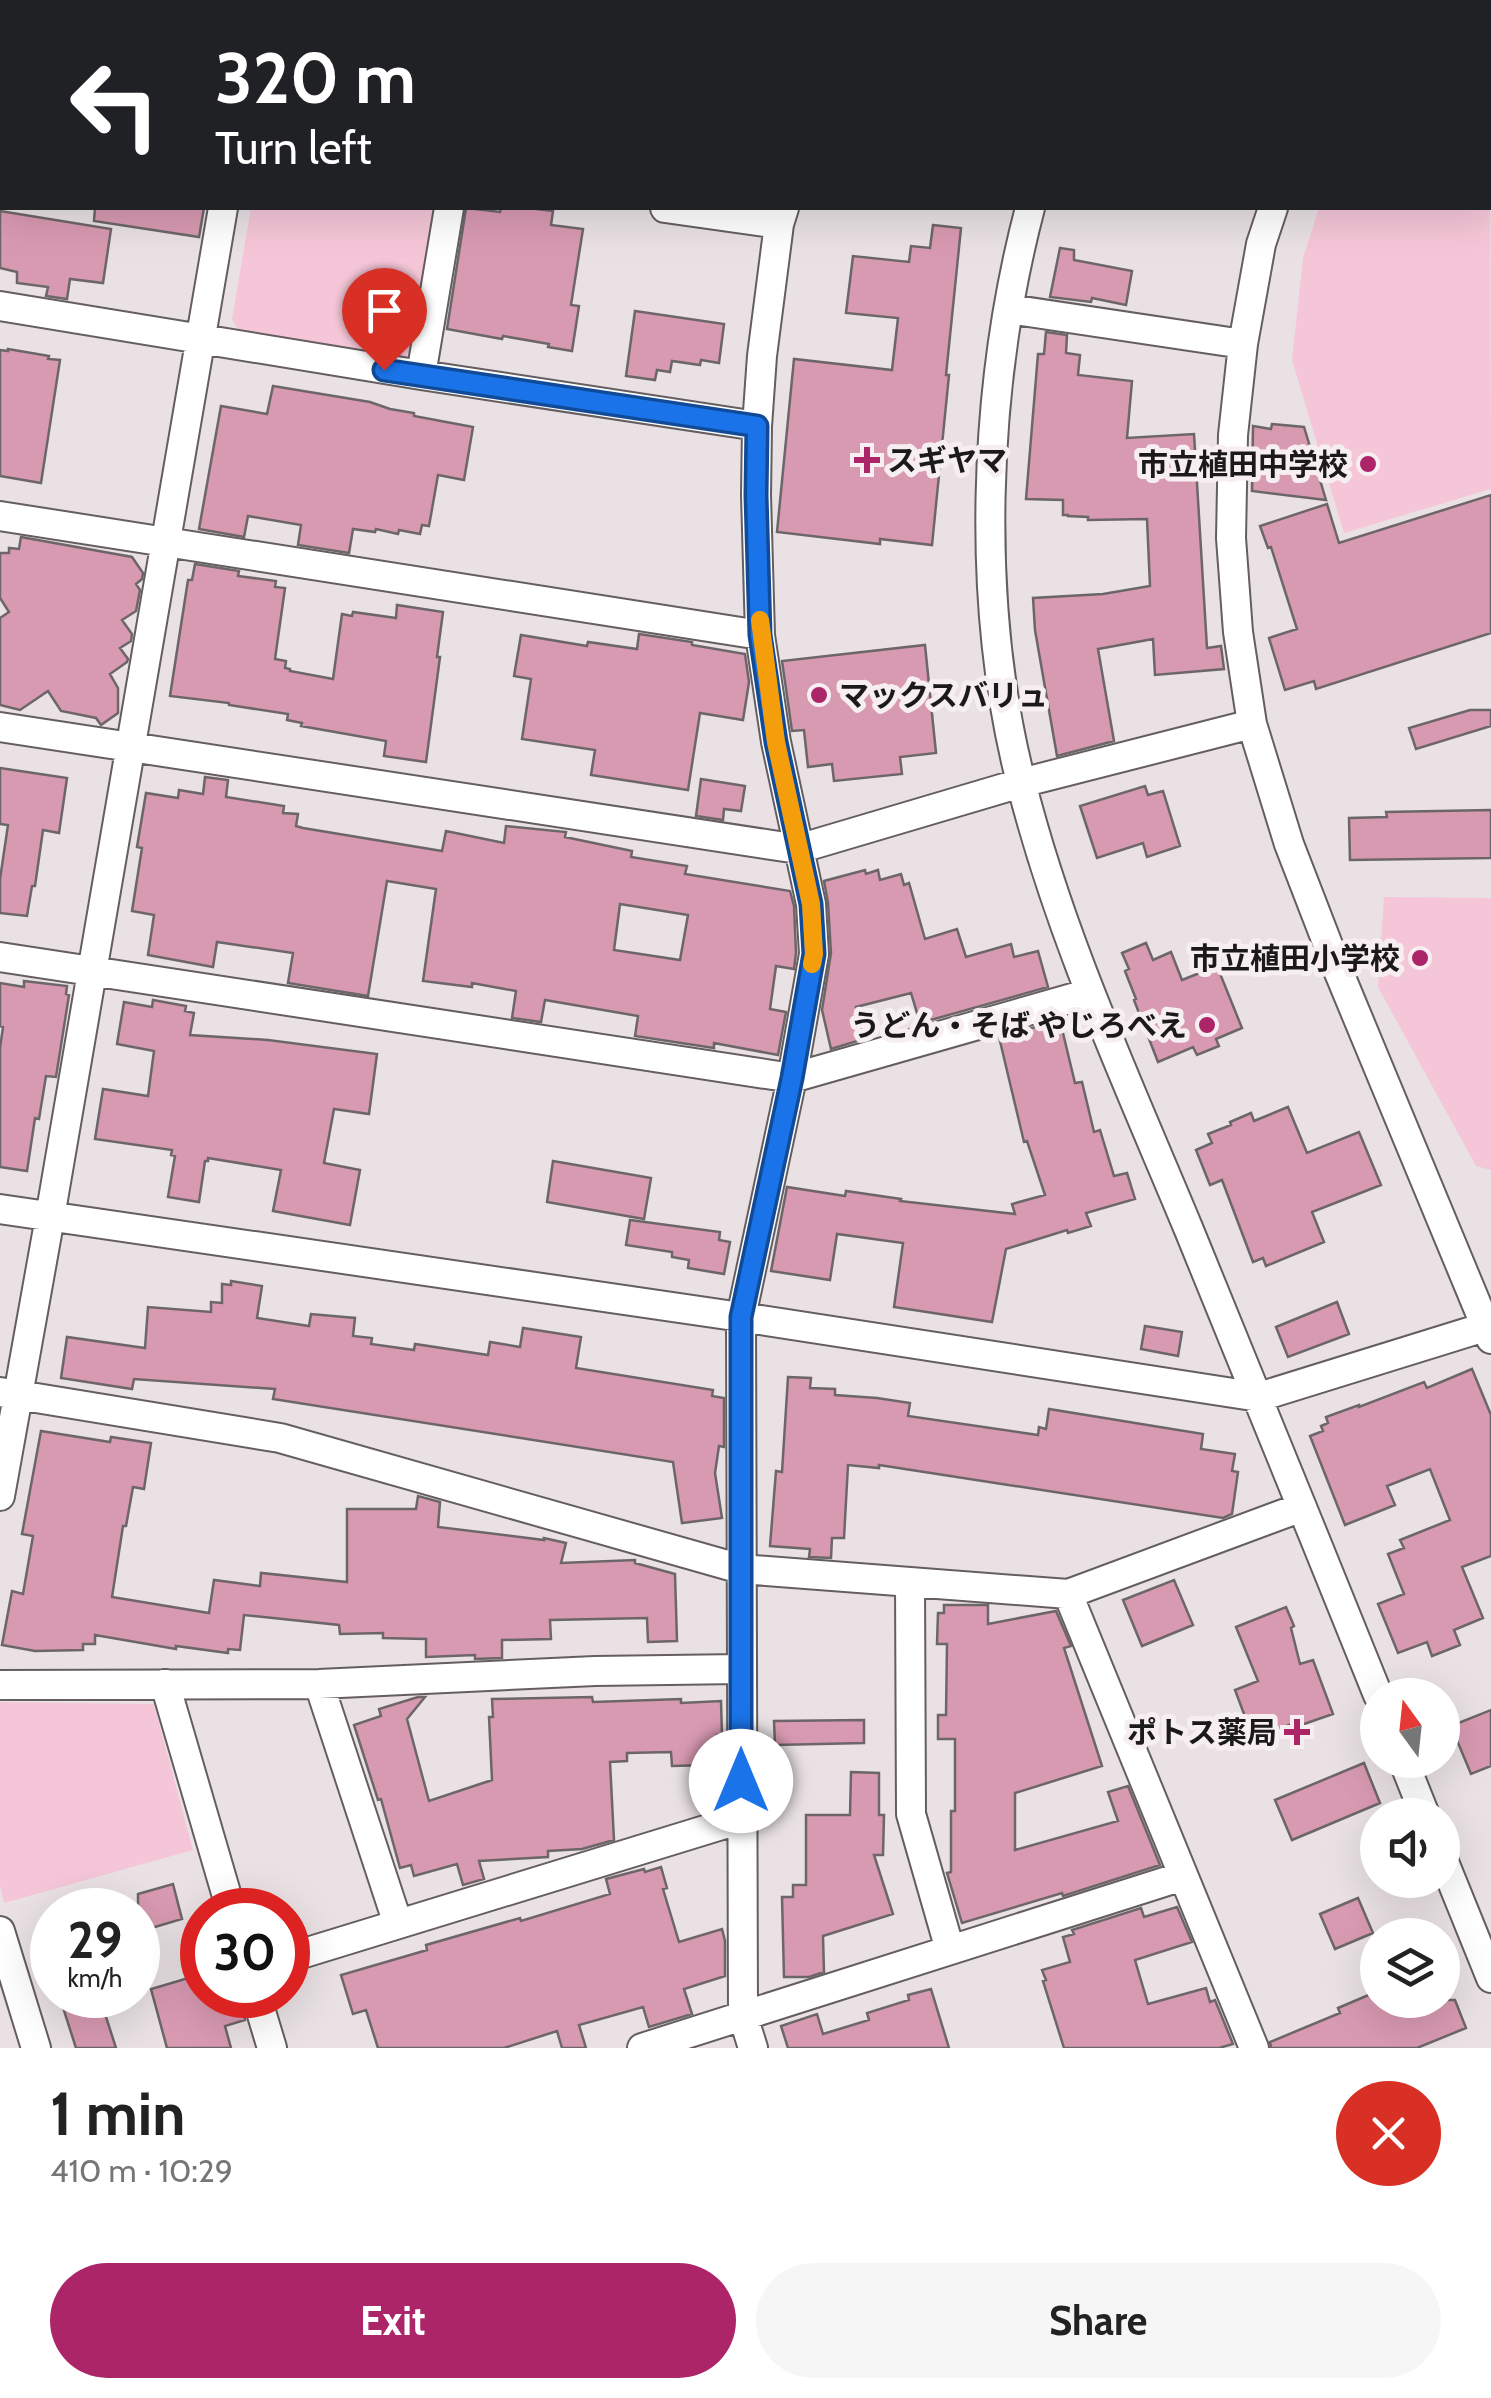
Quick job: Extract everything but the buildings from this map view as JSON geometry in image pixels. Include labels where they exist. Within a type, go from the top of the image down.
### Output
[{"type":"street","points":[[0,1496],[9,1393],[50,1217],[224,210]]},
{"type":"street","points":[[421,376],[449,210]]},
{"type":"street","points":[[694,210],[782,216],[762,356],[757,426],[760,635],[776,742],[811,904],[814,954],[741,1317],[743,2016],[753,2048]]},
{"type":"street","points":[[1030,210],[1008,309],[997,394],[990,513],[999,662],[1021,784],[1066,930],[1090,993],[1371,1678]]},
{"type":"street","points":[[0,1209],[1259,1397],[1489,1330],[1335,963],[1289,844],[1252,724],[1238,632],[1231,538],[1233,435],[1243,344],[1261,244],[1272,210]]},
{"type":"street","points":[[0,306],[421,376],[757,426]]},
{"type":"street","points":[[1008,309],[1243,344]]},
{"type":"street","points":[[0,516],[760,635]]},
{"type":"street","points":[[0,727],[798,849],[1021,784],[1252,724]]},
{"type":"street","points":[[0,957],[792,1078],[1090,993]]},
{"type":"street","points":[[9,1393],[280,1438],[741,1569],[1068,1594],[1302,1507]]},
{"type":"street","points":[[910,1582],[911,1814],[950,1950]]},
{"type":"street","points":[[1068,1594],[1254,2048]]},
{"type":"street","points":[[0,1685],[319,1684],[595,1671],[741,1669]]},
{"type":"street","points":[[165,1684],[225,1888]]},
{"type":"street","points":[[319,1684],[398,1924]]},
{"type":"street","points":[[310,1951],[741,1819]]},
{"type":"street","points":[[642,2048],[1183,1876]]},
{"type":"street","points":[[1458,1898],[1491,1978]]},
{"type":"street","points":[[0,1931],[36,2048]]},
{"type":"street","points":[[263,2018],[272,2048]]},
{"type":"shaded area","points":[[251,210],[442,210],[416,351],[404,358],[239,332],[232,319]]},
{"type":"shaded area","points":[[1318,210],[1490,210],[1491,489],[1344,533],[1292,360],[1303,258]]},
{"type":"shaded area","points":[[1384,897],[1491,898],[1491,1170],[1476,1166],[1378,987]]},
{"type":"shaded area","points":[[0,1702],[154,1704],[193,1850],[57,1888],[30,1888],[30,1896],[4,1903],[0,1886]]},
{"type":"slow traffic","points":[[760,620],[776,742],[811,904],[812,964]]},
{"type":"place","name":"スギヤマ","points":[[867,460]]},
{"type":"place","name":"市立植田中学校","points":[[1368,464]]},
{"type":"place","name":"マックスバリュ","points":[[819,695]]},
{"type":"place","name":"市立植田小学校","points":[[1420,958]]},
{"type":"place","name":"うどん・そば やじろべえ","points":[[1207,1025]]},
{"type":"place","name":"ポトス薬局","points":[[1297,1732]]},
{"type":"route","points":[[384,370],[757,426],[760,635],[776,742],[811,904],[814,954],[741,1317],[741,1781]]}]
